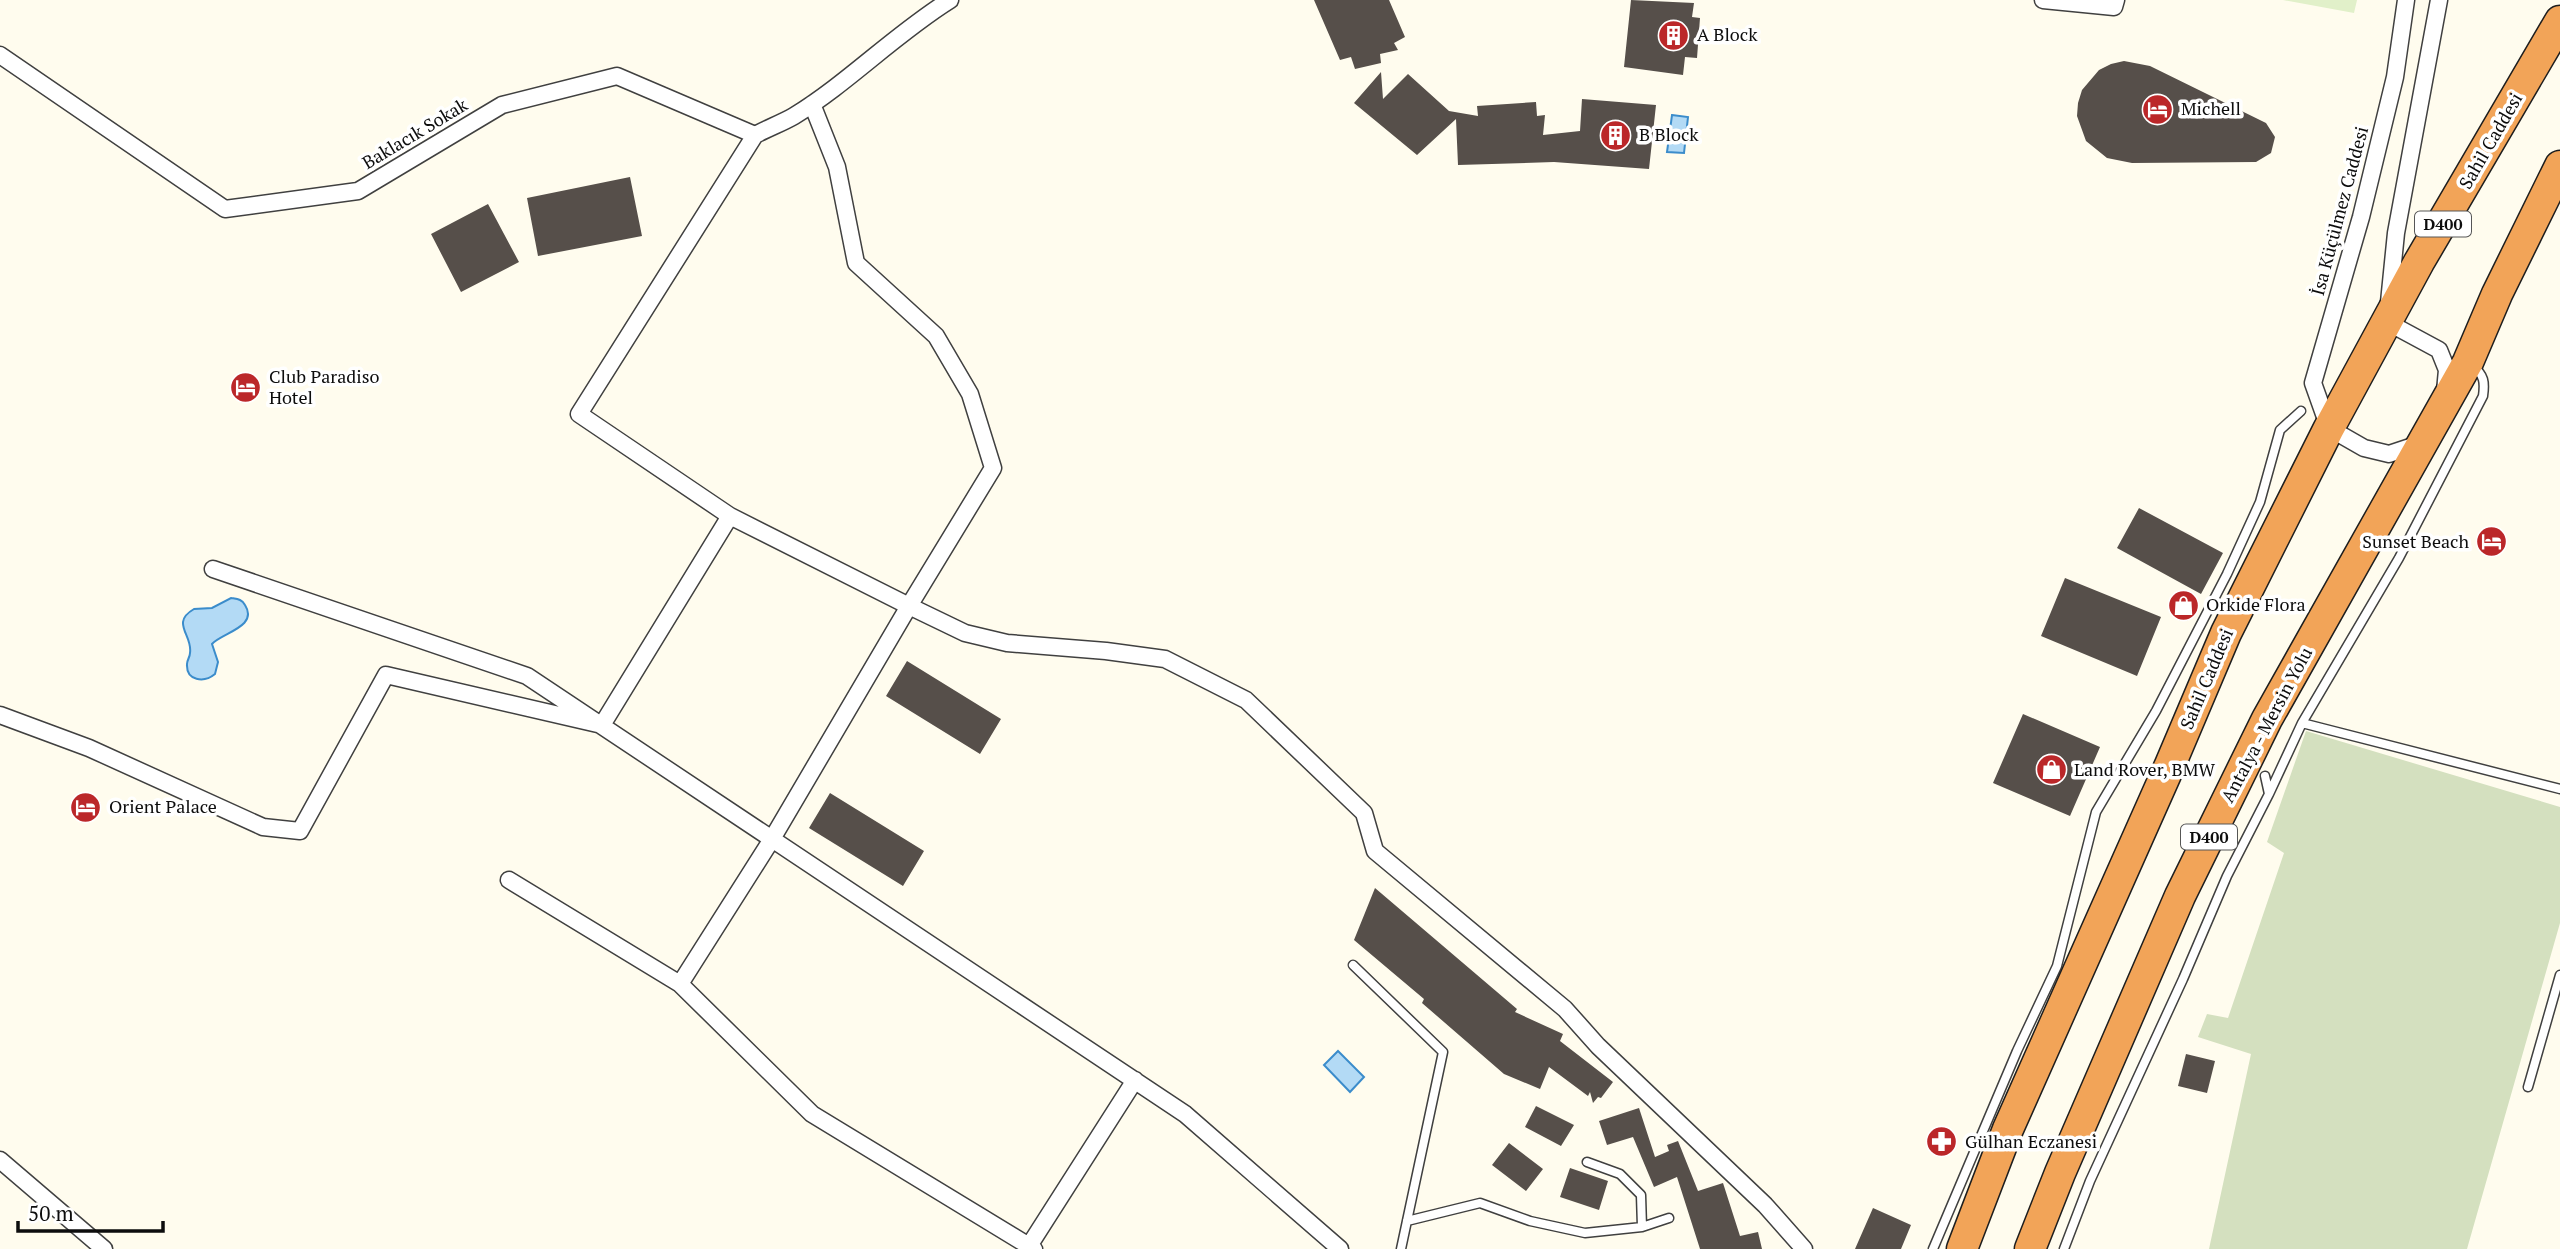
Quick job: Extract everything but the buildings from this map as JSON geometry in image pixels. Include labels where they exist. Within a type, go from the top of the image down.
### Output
[{"type":"highway","name":"Sahil Caddesi","points":[[1962,1249],[2008,1129],[2227,633],[2329,428],[2420,262],[2560,21]]},
{"type":"highway","name":"D400","points":[[2424,442],[2442,409],[2454,356],[2497,294],[2560,166]]},
{"type":"highway","name":"Antalya - Mersin Yolu","points":[[2030,1249],[2060,1173],[2180,896],[2267,719],[2424,442]]},
{"type":"street","points":[[950,0],[916,21],[812,104],[755,135],[579,414],[730,516],[965,633],[1007,643],[1165,659],[1246,700],[1364,813],[1375,851],[1564,1009],[1598,1046],[1765,1205],[1804,1249]]},
{"type":"street","points":[[2043,0],[2114,6],[2116,0]]},
{"type":"street","name":"İsa Küçülmez Caddesi","points":[[2329,428],[2313,383],[2364,204],[2395,77],[2406,0]]},
{"type":"street","points":[[2439,0],[2396,233],[2387,322],[2454,356]]},
{"type":"street","name":"Baklacık Sokak","points":[[4,61],[225,209],[358,191],[502,105],[617,76],[755,135]]},
{"type":"street","points":[[680,984],[772,839],[993,468],[970,394],[936,336],[856,263],[837,167],[812,104]]},
{"type":"street","points":[[2329,428],[2364,448],[2389,454],[2424,442]]},
{"type":"street","points":[[602,726],[730,516]]},
{"type":"street","points":[[213,569],[527,676],[1185,1114],[1340,1249]]},
{"type":"street","points":[[0,715],[89,748],[263,828],[300,831],[386,675],[602,726]]},
{"type":"street","points":[[509,880],[680,984],[812,1114],[1031,1247],[1135,1080]]},
{"type":"street","points":[[0,1160],[104,1249]]},
{"type":"lane","points":[[2064,1249],[2091,1181],[2227,876],[2302,723],[2399,558],[2483,396],[2485,383],[2481,373],[2454,356]]},
{"type":"lane","points":[[1933,1249],[2017,1051],[2057,966],[2096,812],[2156,711],[2227,574],[2260,502],[2280,430],[2301,411]]},
{"type":"lane","points":[[2302,723],[2560,789]]},
{"type":"lane","points":[[2265,776],[2269,794]]},
{"type":"lane","points":[[1353,965],[1443,1052],[1401,1249]]},
{"type":"lane","points":[[2528,1087],[2560,975]]},
{"type":"lane","points":[[1587,1162],[1620,1174],[1641,1195],[1642,1227]]},
{"type":"lane","points":[[1407,1221],[1480,1203],[1530,1221],[1585,1233],[1642,1227],[1669,1218]]},
{"type":"green space","points":[[2283,0],[2357,0],[2354,13]]},
{"type":"green space","points":[[2306,731],[2560,807],[2560,923],[2467,1249],[2209,1249],[2251,1054],[2198,1037],[2207,1014],[2228,1018],[2284,853],[2267,842]]},
{"type":"water","points":[[1672,115],[1688,117],[1684,153],[1667,152]]},
{"type":"water","points":[[231,598],[244,603],[247,619],[237,629],[212,644],[218,662],[215,674],[206,679],[196,679],[187,670],[190,647],[184,619],[194,609],[212,608]]},
{"type":"water","points":[[1338,1051],[1364,1077],[1350,1092],[1324,1065]]},
{"type":"place","name":"A Block","points":[[1674,35]]},
{"type":"place","name":"Michell","points":[[2158,109]]},
{"type":"place","name":"B Block","points":[[1616,135]]},
{"type":"place","name":"Club Paradiso Hotel","points":[[246,387]]},
{"type":"place","name":"Sunset Beach","points":[[2492,542]]},
{"type":"place","name":"Orkide Flora","points":[[2183,605]]},
{"type":"place","name":"Land Rover, BMW","points":[[2051,770]]},
{"type":"place","name":"Orient Palace","points":[[86,807]]},
{"type":"place","name":"Gülhan Eczanesi","points":[[1942,1142]]}]
